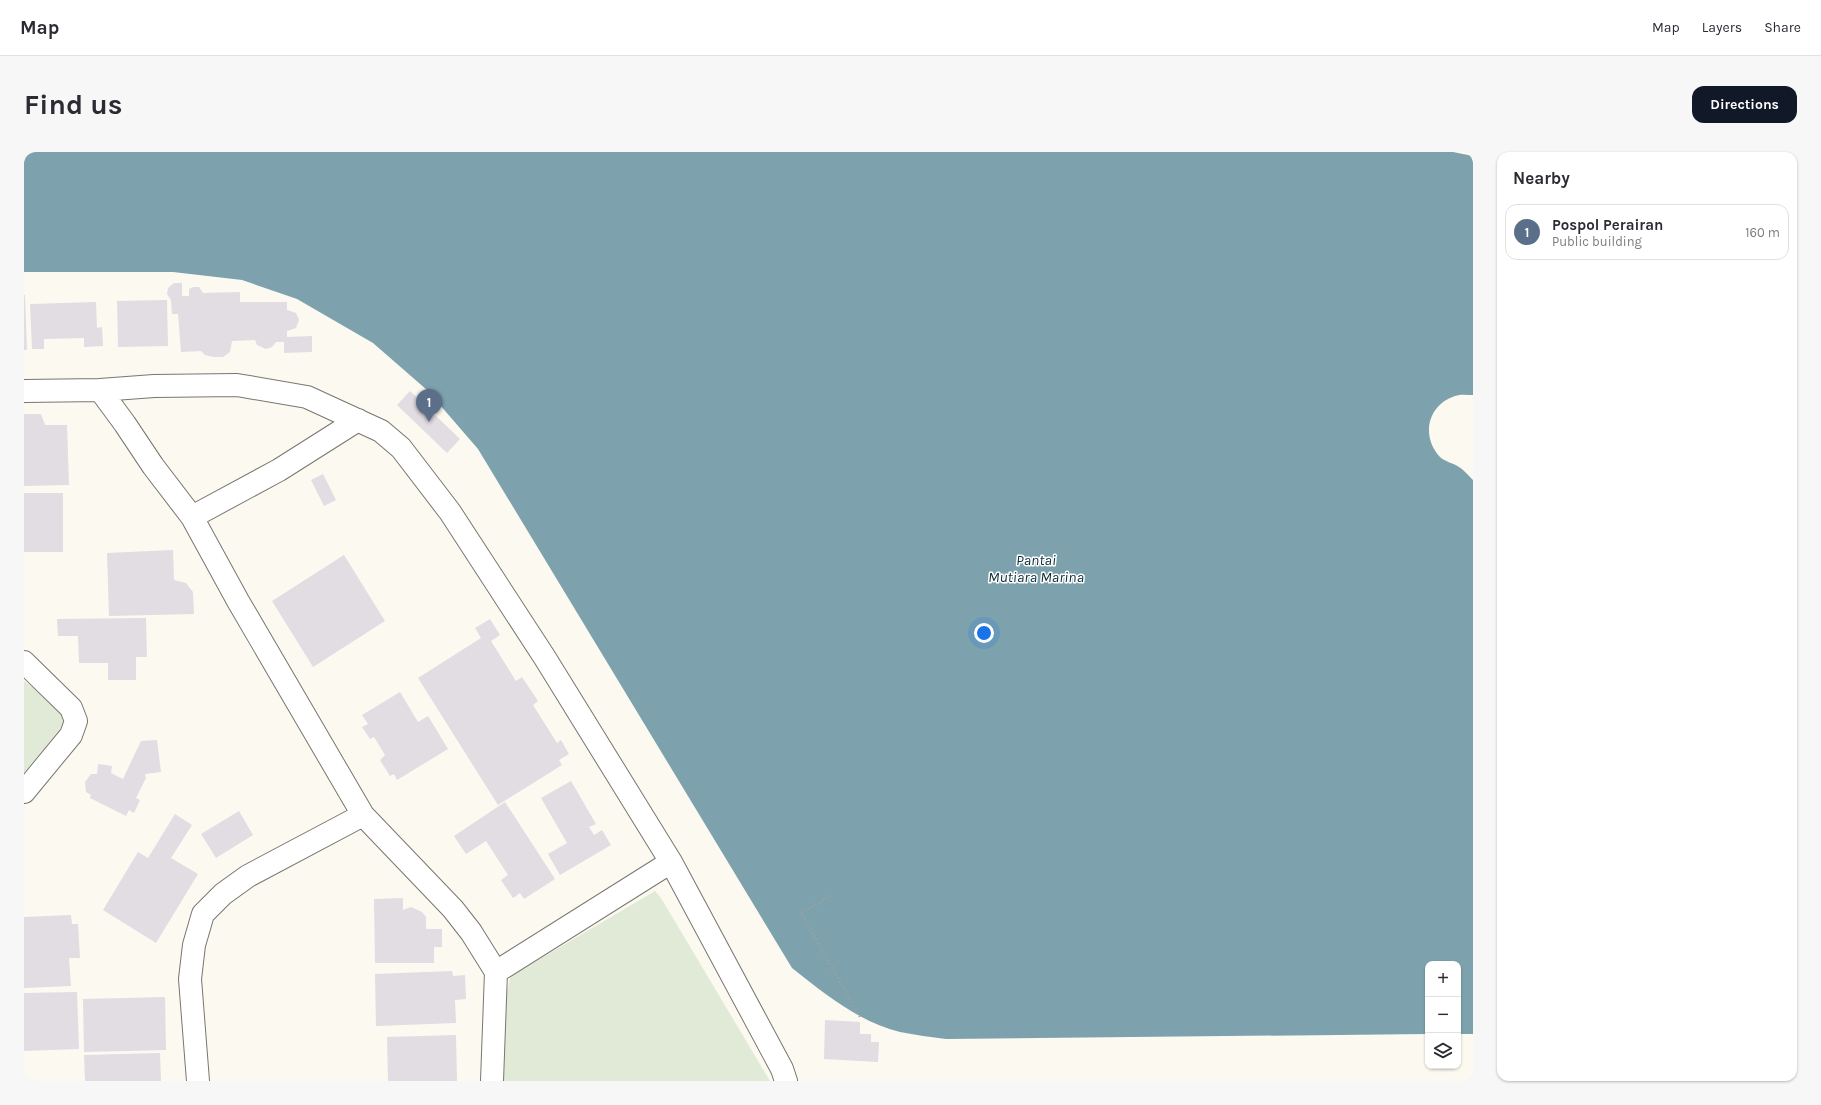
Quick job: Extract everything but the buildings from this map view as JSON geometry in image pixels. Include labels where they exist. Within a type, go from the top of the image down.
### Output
[{"type":"street","points":[[24,391],[100,390],[154,386],[237,385],[307,397],[381,432],[401,448],[450,512],[545,658],[671,862],[782,1069],[786,1081]]},
{"type":"street","points":[[100,390],[153,466],[192,517],[238,601],[363,815],[453,909],[472,932],[496,972],[492,1081]]},
{"type":"street","points":[[192,517],[279,470],[358,420]]},
{"type":"street","points":[[24,662],[71,708],[76,721],[71,735],[24,792]]},
{"type":"street","points":[[198,1081],[190,979],[194,945],[203,914],[223,894],[248,876],[363,815]]},
{"type":"street","points":[[496,972],[671,862]]},
{"type":"path","points":[[830,896],[801,913],[860,1017]]},
{"type":"green space","points":[[24,681],[71,715],[24,773]]},
{"type":"green space","points":[[655,891],[661,898],[770,1081],[501,1081],[503,1015],[511,976]]},
{"type":"water","name":"Pantai Mutiara Marina","points":[[24,152],[1453,152],[1473,156],[1473,395],[1457,395],[1446,400],[1433,414],[1429,431],[1430,440],[1440,457],[1461,468],[1473,480],[1473,1034],[1461,1034],[1461,961],[1425,961],[1425,1034],[946,1039],[900,1032],[870,1021],[843,1006],[792,968],[478,449],[427,390],[373,343],[297,299],[242,280],[173,272],[24,272]]},
{"type":"place","name":"Pospol Perairan","points":[[429,422]]}]
